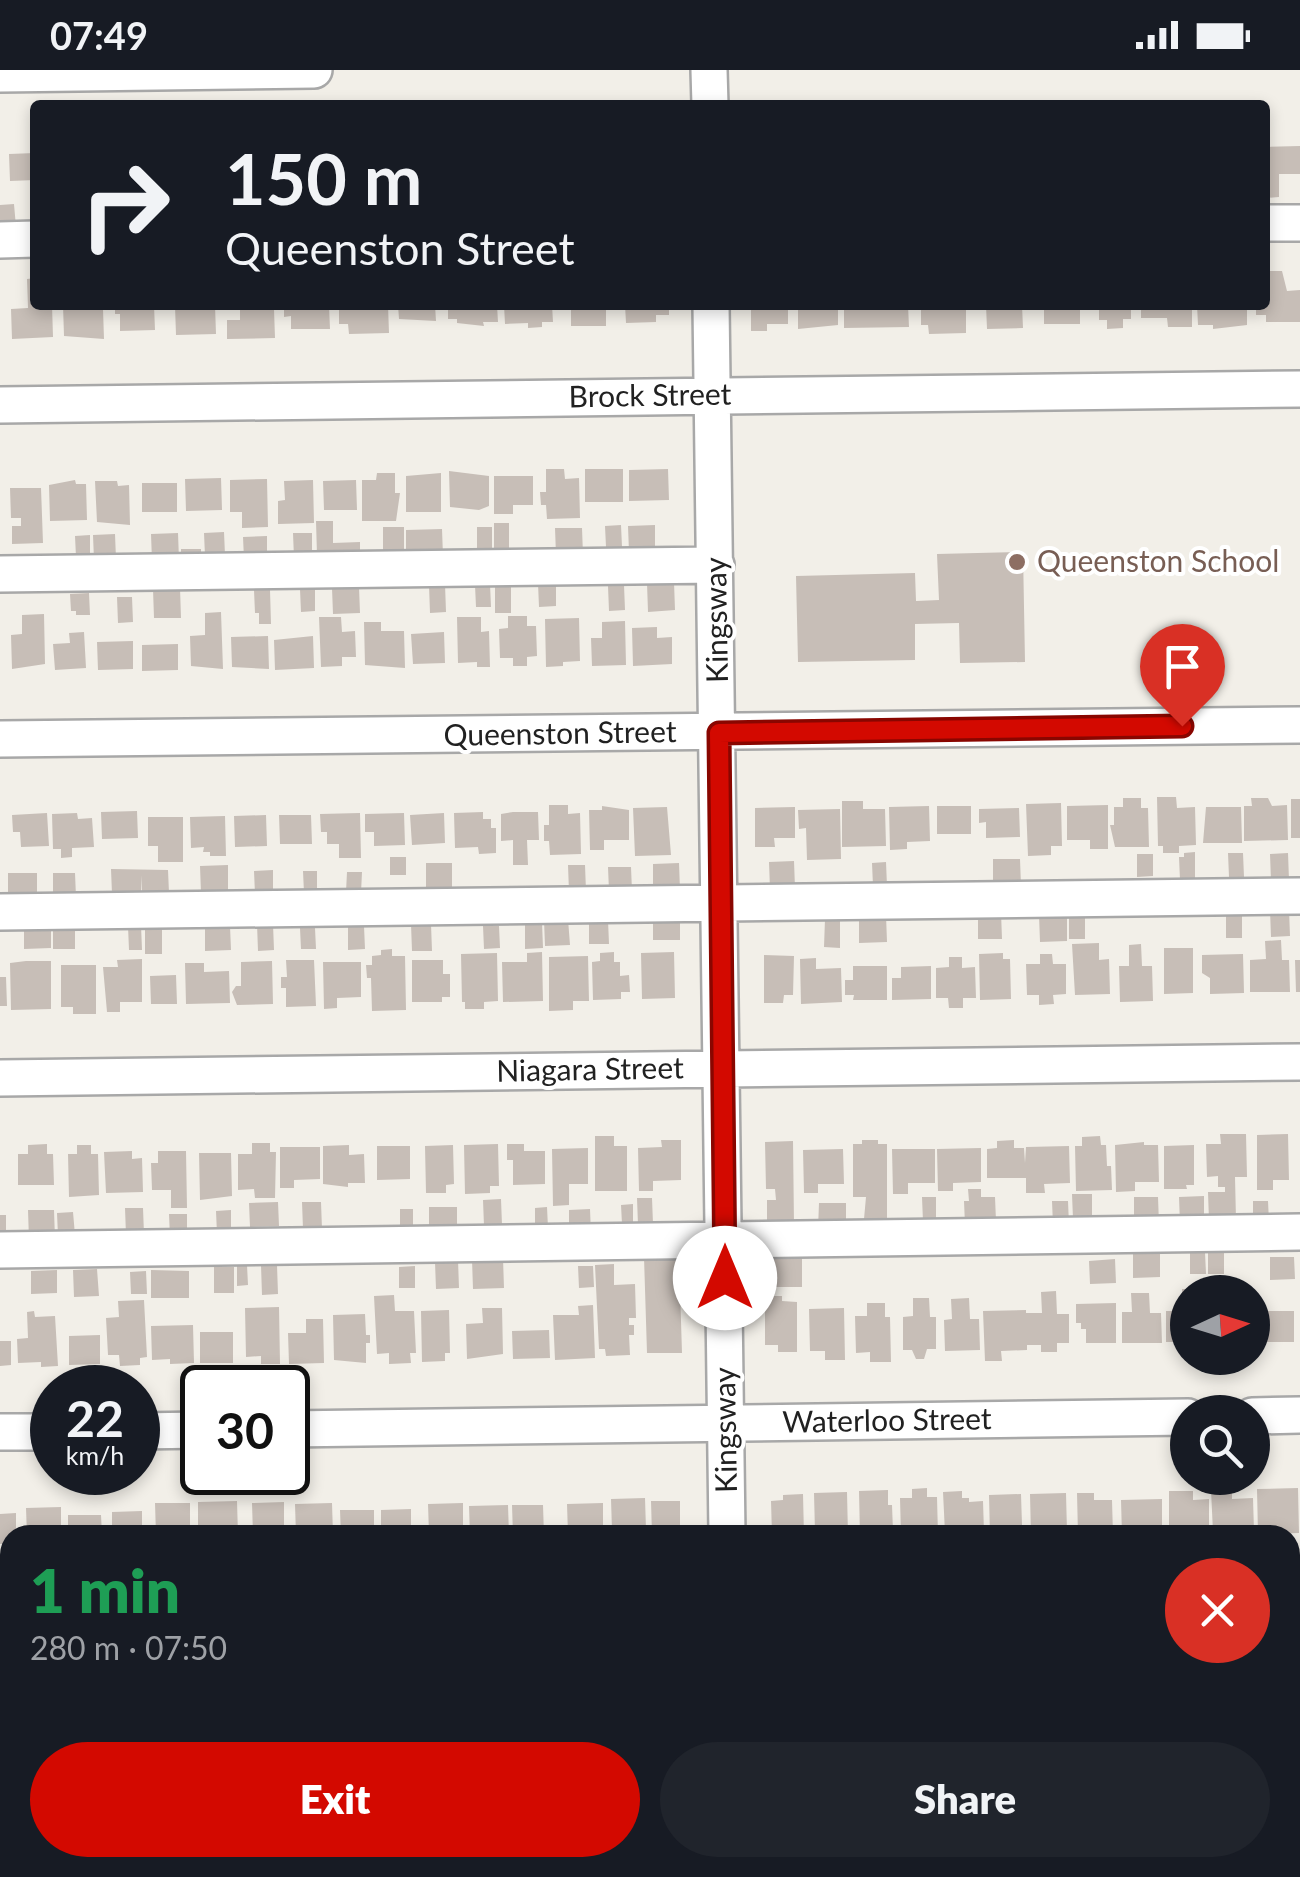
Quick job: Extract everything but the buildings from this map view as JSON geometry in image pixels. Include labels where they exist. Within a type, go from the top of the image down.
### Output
[{"type":"street","points":[[0,74],[314,70]]},
{"type":"street","points":[[709,70],[710,100]]},
{"type":"street","points":[[1270,224],[1300,223]]},
{"type":"street","points":[[0,240],[30,239]]},
{"type":"street","name":"Kingsway","points":[[712,310],[728,1525]]},
{"type":"street","name":"Brock Street","points":[[0,404],[1300,389]]},
{"type":"street","points":[[0,574],[716,565]]},
{"type":"street","name":"Queenston Street","points":[[0,740],[1300,725]]},
{"type":"street","points":[[0,912],[1300,896]]},
{"type":"street","name":"Niagara Street","points":[[0,1078],[1300,1062]]},
{"type":"street","points":[[0,1250],[1300,1232]]},
{"type":"street","points":[[1270,1416],[1300,1416]]},
{"type":"street","name":"Waterloo Street","points":[[310,1429],[1170,1417]]},
{"type":"street","points":[[0,1432],[30,1432]]},
{"type":"place","name":"Queenston School","points":[[1017,562]]},
{"type":"route","points":[[725,1278],[719,733],[1182,726]]}]
